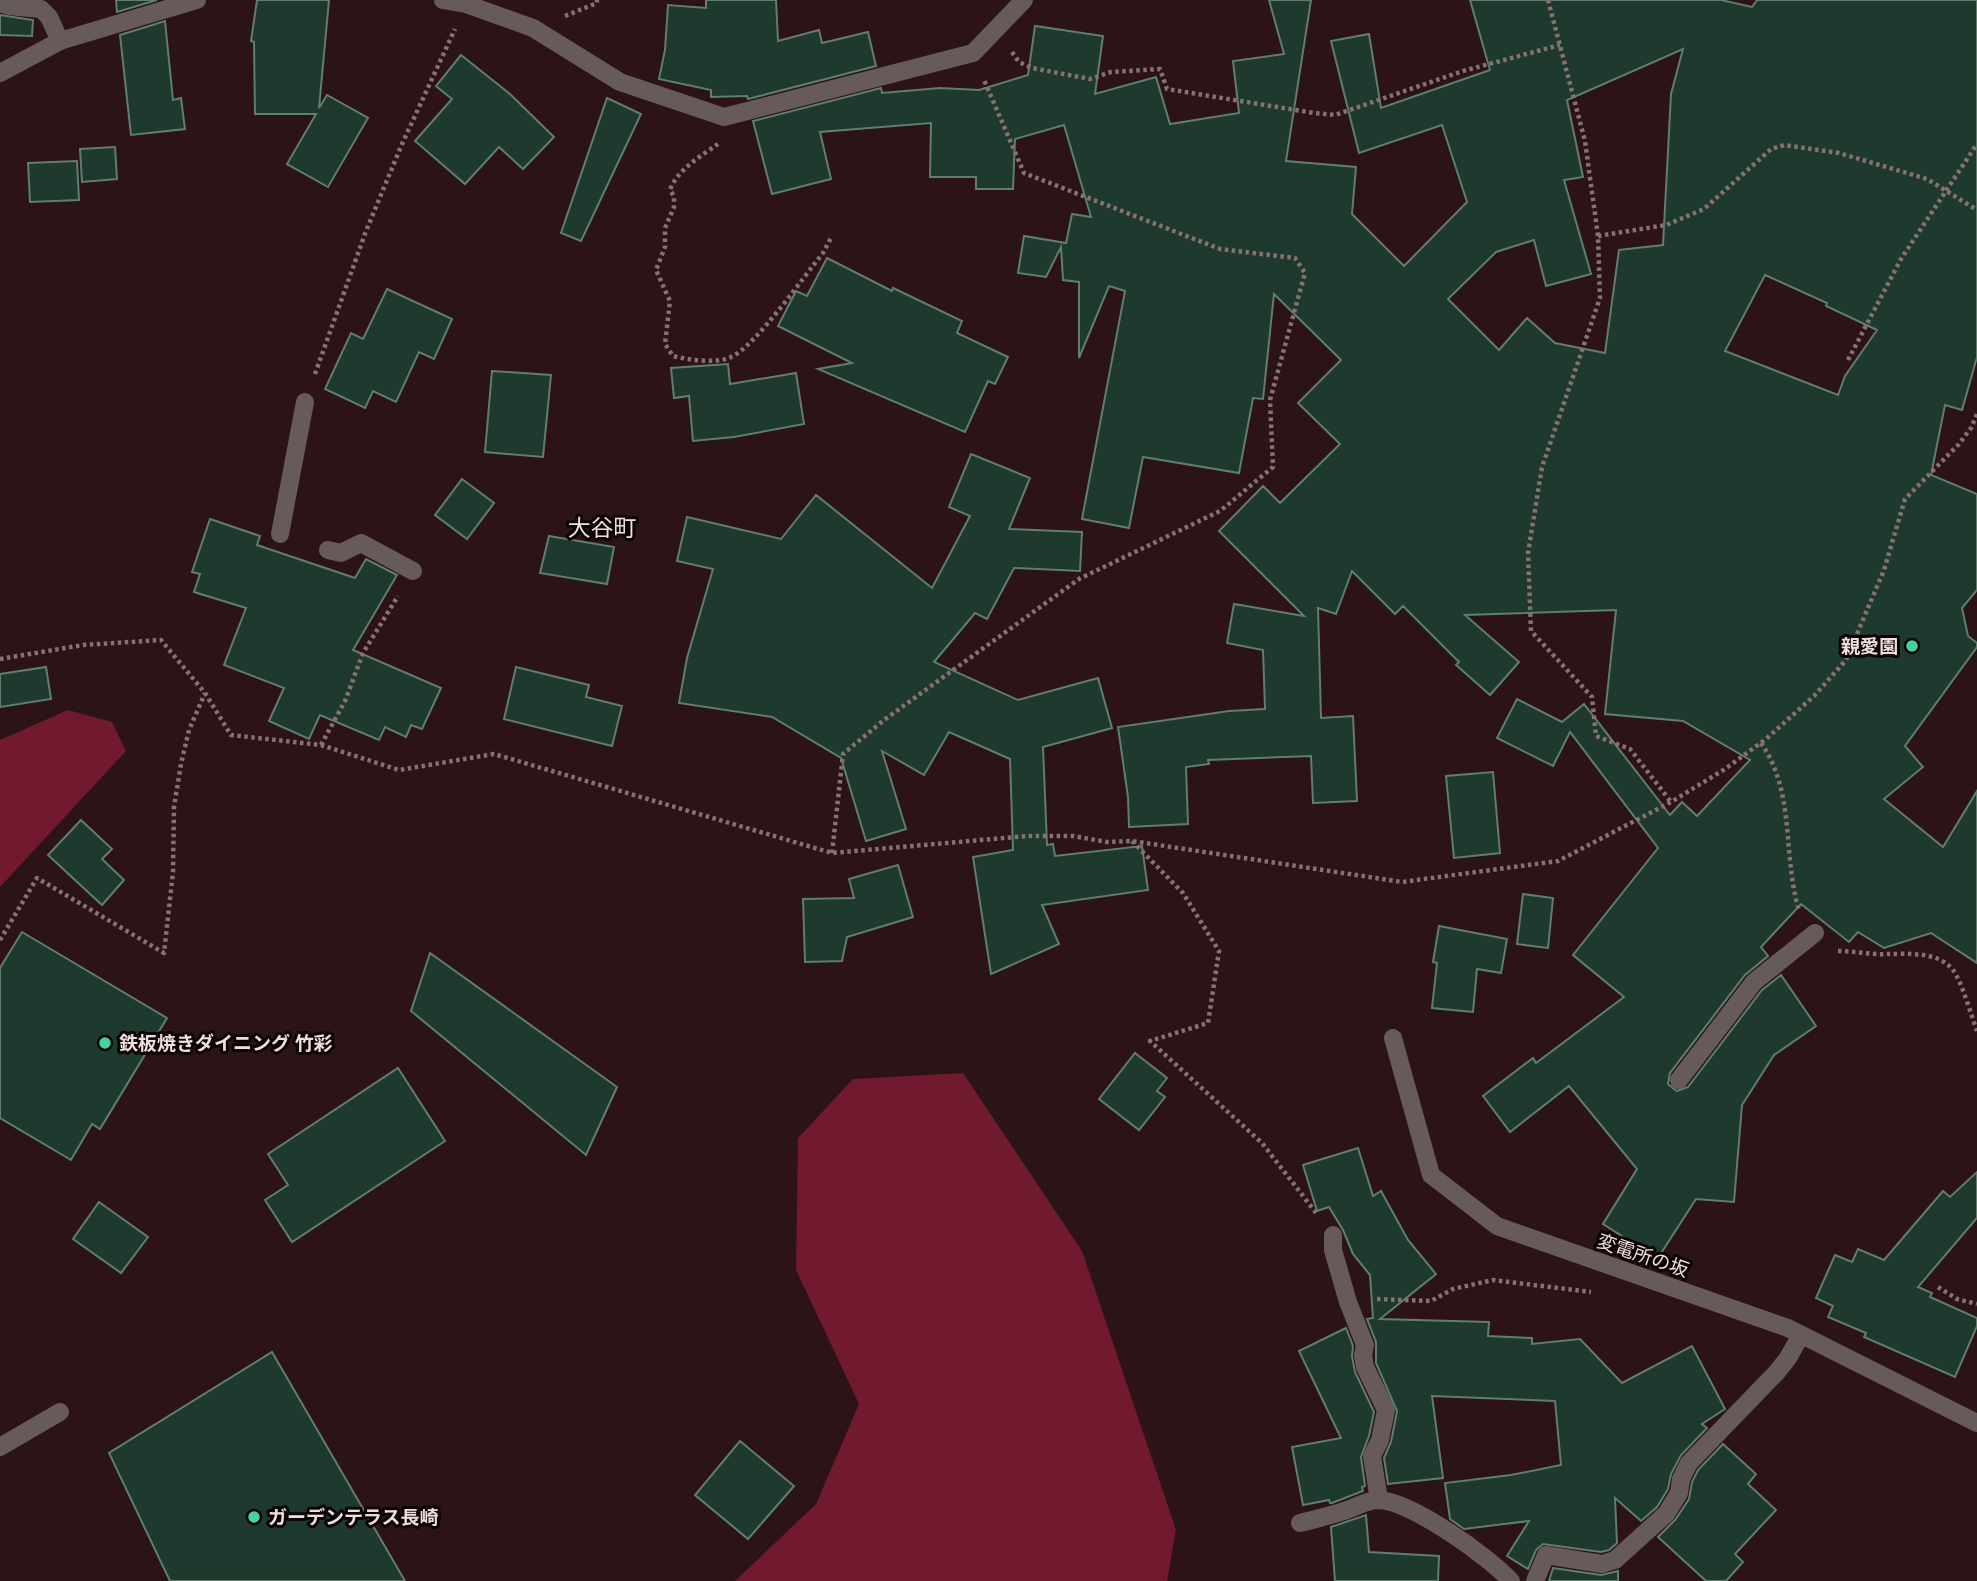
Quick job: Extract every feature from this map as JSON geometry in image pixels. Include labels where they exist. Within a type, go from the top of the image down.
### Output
[{"type":"street","points":[[0,73],[60,41],[197,0]]},
{"type":"street","points":[[443,0],[466,4],[533,28],[620,82],[724,117],[973,53],[1024,0]]},
{"type":"street","points":[[0,3],[41,9],[49,17],[60,41]]},
{"type":"street","points":[[280,534],[305,402]]},
{"type":"street","points":[[328,550],[341,553],[361,543],[413,571]]},
{"type":"street","points":[[1679,1080],[1754,982],[1815,933]]},
{"type":"street","name":"変電所の坂","points":[[1393,1038],[1430,1175],[1497,1226],[1788,1328],[1977,1423]]},
{"type":"street","points":[[1332,1235],[1333,1250],[1348,1302],[1365,1345],[1365,1367],[1386,1410],[1380,1440],[1372,1457],[1379,1500]]},
{"type":"street","points":[[1535,1581],[1546,1555],[1602,1564],[1615,1560],[1666,1514],[1679,1493],[1681,1479],[1689,1463],[1777,1372],[1801,1335]]},
{"type":"street","points":[[0,1447],[60,1412]]},
{"type":"street","points":[[1300,1523],[1370,1501],[1394,1503],[1434,1523],[1485,1557],[1511,1581]]},
{"type":"path","points":[[1548,0],[1585,141],[1598,236],[1600,298],[1542,467],[1528,553],[1531,631],[1592,697],[1596,736],[1630,749],[1671,802]]},
{"type":"path","points":[[995,30],[1019,62],[1044,72],[1090,79],[1111,72],[1160,69],[1167,89],[1335,115],[1463,71],[1560,46]]},
{"type":"path","points":[[832,853],[843,754],[884,720],[1079,579],[1220,511],[1273,467],[1270,400],[1305,273],[1295,258],[1220,249],[1024,173],[973,53]]},
{"type":"path","points":[[305,402],[366,231],[442,56]]},
{"type":"path","points":[[740,113],[742,121],[738,130],[694,161],[672,183],[670,190],[674,196],[674,207],[665,228],[665,247],[656,270],[670,301],[665,333],[665,344],[669,351],[673,356],[684,359],[724,359],[746,349],[823,253],[831,238]]},
{"type":"path","points":[[1848,360],[1901,259],[1977,144]]},
{"type":"path","points":[[1598,236],[1666,225],[1704,209],[1771,149],[1784,145],[1839,153],[1927,179],[1977,210]]},
{"type":"path","points":[[0,659],[83,645],[160,640],[205,693],[231,735],[321,745],[399,771],[494,754],[832,853],[1027,836],[1073,836],[1107,842],[1132,841],[1402,883],[1558,860],[1671,802],[1761,743],[1814,696],[1846,660],[1884,570],[1905,499],[1959,444],[1977,414]]},
{"type":"path","points":[[321,745],[345,701],[363,653],[413,571]]},
{"type":"path","points":[[0,940],[37,878],[164,953],[173,873],[174,807],[179,775],[189,730],[205,693]]},
{"type":"path","points":[[1761,743],[1780,779],[1785,802],[1793,890],[1800,912],[1815,933],[1837,951],[1885,955],[1908,953],[1940,959],[1953,970],[1977,1031]]},
{"type":"path","points":[[1132,841],[1183,892],[1219,951],[1208,1023],[1150,1041],[1262,1143],[1332,1235]]},
{"type":"path","points":[[1365,1299],[1431,1301],[1453,1289],[1493,1280],[1597,1293],[1633,1274]]},
{"type":"path","points":[[1938,1287],[1956,1299],[1977,1304]]},
{"type":"shaded area","points":[[68,710],[112,722],[126,751],[0,887],[0,740]]},
{"type":"shaded area","points":[[963,1073],[1082,1251],[1176,1530],[1167,1581],[735,1581],[816,1504],[859,1404],[796,1270],[798,1138],[853,1079]]},
{"type":"building","points":[[116,0],[157,0],[117,12]]},
{"type":"building","points":[[257,0],[329,0],[319,108],[327,95],[368,118],[328,187],[287,164],[316,114],[255,114],[254,42],[251,41]]},
{"type":"building","points":[[706,0],[776,0],[778,41],[819,30],[822,43],[868,32],[876,66],[748,99],[747,96],[711,97],[711,90],[659,79],[665,50],[668,5],[706,8]]},
{"type":"building","points":[[1269,0],[1311,0],[1286,161],[1356,167],[1352,214],[1404,266],[1467,202],[1442,125],[1359,153],[1331,41],[1369,34],[1381,108],[1490,70],[1470,0],[1721,0],[1752,7],[1757,0],[1977,0],[1977,357],[1962,410],[1945,405],[1931,475],[1977,494],[1977,590],[1962,608],[1968,636],[1977,643],[1977,647],[1905,746],[1923,767],[1884,799],[1943,847],[1977,791],[1977,963],[1931,933],[1884,948],[1858,932],[1849,942],[1801,904],[1761,947],[1768,956],[1745,975],[1670,1073],[1668,1084],[1677,1091],[1688,1087],[1762,990],[1781,975],[1816,1026],[1774,1055],[1742,1105],[1734,1202],[1696,1199],[1654,1264],[1621,1243],[1625,1238],[1603,1224],[1637,1169],[1569,1086],[1510,1132],[1483,1096],[1533,1058],[1536,1063],[1624,997],[1573,955],[1658,848],[1570,732],[1553,766],[1497,738],[1517,699],[1562,722],[1584,704],[1670,815],[1682,802],[1697,816],[1750,760],[1683,721],[1605,714],[1616,610],[1465,615],[1519,662],[1490,695],[1456,665],[1459,662],[1403,606],[1395,614],[1352,571],[1336,614],[1318,608],[1321,718],[1353,716],[1357,801],[1313,803],[1311,756],[1208,760],[1209,764],[1186,767],[1188,824],[1129,827],[1128,797],[1118,727],[1229,711],[1265,709],[1263,650],[1227,643],[1234,604],[1304,616],[1219,531],[1263,486],[1280,503],[1340,444],[1298,403],[1341,360],[1274,294],[1263,399],[1253,398],[1239,473],[1143,457],[1129,528],[1082,519],[1125,291],[1109,286],[1079,358],[1079,282],[1063,280],[1061,247],[1046,277],[1018,273],[1024,236],[1066,243],[1072,214],[1091,217],[1064,125],[1015,139],[1013,189],[976,189],[976,177],[930,177],[931,123],[820,132],[831,179],[772,194],[753,121],[881,88],[882,93],[940,88],[979,90],[1028,75],[1035,26],[1103,36],[1095,94],[1156,77],[1170,124],[1239,113],[1233,61],[1284,54]],"holes":[[[1683,49],[1671,94],[1663,245],[1619,250],[1605,353],[1555,343],[1527,318],[1499,350],[1448,299],[1496,252],[1534,240],[1546,286],[1591,274],[1564,180],[1583,177],[1567,100]],[[1765,275],[1827,303],[1826,306],[1877,330],[1845,376],[1838,395],[1725,351]]]},
{"type":"building","points":[[0,15],[33,20],[32,36],[0,35]]},
{"type":"building","points":[[165,21],[173,100],[181,98],[185,129],[131,135],[120,35]]},
{"type":"building","points":[[461,55],[510,94],[554,137],[523,169],[499,147],[465,184],[415,141],[452,99],[436,86]]},
{"type":"building","points":[[607,98],[641,114],[581,241],[561,233]]},
{"type":"building","points":[[115,147],[117,179],[82,182],[80,149]]},
{"type":"building","points":[[77,161],[79,200],[30,202],[28,163]]},
{"type":"building","points":[[827,258],[892,291],[893,288],[962,321],[957,333],[1008,357],[995,384],[988,381],[965,432],[818,369],[852,363],[778,326],[796,291],[807,296]]},
{"type":"building","points":[[387,289],[452,319],[434,359],[419,352],[396,402],[373,391],[365,408],[325,389],[351,333],[363,339]]},
{"type":"building","points":[[728,364],[730,384],[796,373],[804,424],[734,437],[693,441],[689,396],[674,398],[671,368]]},
{"type":"building","points":[[492,371],[551,375],[543,457],[485,452]]},
{"type":"building","points":[[971,454],[1030,478],[1009,529],[1082,532],[1080,571],[1014,568],[987,619],[975,613],[934,662],[1018,700],[1098,678],[1112,728],[1043,747],[1047,845],[1053,844],[1055,856],[1142,846],[1148,890],[1042,905],[1059,944],[991,974],[973,857],[1013,850],[1010,759],[949,732],[924,775],[882,751],[906,829],[866,841],[841,758],[772,717],[679,703],[687,658],[713,569],[677,561],[687,517],[781,539],[816,495],[932,588],[970,516],[949,507]]},
{"type":"building","points":[[462,479],[494,503],[467,539],[435,515]]},
{"type":"building","points":[[210,519],[260,536],[257,545],[355,578],[366,559],[397,575],[353,650],[441,688],[422,729],[411,725],[406,737],[385,727],[379,740],[320,715],[309,739],[269,721],[284,688],[224,665],[246,608],[194,592],[200,574],[192,572]]},
{"type":"building","points":[[549,536],[614,547],[607,584],[540,573]]},
{"type":"building","points":[[46,667],[51,699],[0,707],[0,674]]},
{"type":"building","points":[[516,667],[589,685],[586,697],[622,706],[612,746],[504,719]]},
{"type":"building","points":[[1493,772],[1500,853],[1454,858],[1446,776]]},
{"type":"building","points":[[81,820],[112,849],[102,859],[124,880],[102,905],[48,855]]},
{"type":"building","points":[[898,865],[913,917],[847,937],[842,961],[805,962],[803,899],[854,898],[849,879]]},
{"type":"building","points":[[1523,894],[1553,898],[1548,948],[1517,944]]},
{"type":"building","points":[[1439,926],[1507,939],[1501,973],[1477,969],[1473,1012],[1432,1008],[1437,963],[1433,962]]},
{"type":"building","name":"鉄板焼きダイニング 竹彩","points":[[22,932],[167,1018],[100,1129],[92,1124],[71,1160],[0,1118],[0,968]]},
{"type":"building","points":[[430,953],[617,1087],[586,1155],[411,1011]]},
{"type":"building","points":[[1135,1053],[1167,1078],[1157,1091],[1165,1097],[1139,1130],[1099,1099]]},
{"type":"building","points":[[398,1068],[445,1141],[292,1242],[265,1200],[288,1185],[268,1154]]},
{"type":"building","points":[[1358,1148],[1373,1196],[1381,1191],[1408,1240],[1436,1274],[1380,1319],[1489,1322],[1488,1336],[1532,1338],[1532,1344],[1580,1339],[1622,1383],[1692,1346],[1725,1409],[1702,1424],[1707,1428],[1681,1455],[1671,1474],[1668,1489],[1657,1507],[1641,1521],[1615,1498],[1617,1543],[1609,1550],[1601,1552],[1543,1544],[1536,1550],[1528,1569],[1507,1556],[1529,1521],[1464,1529],[1450,1519],[1445,1483],[1511,1475],[1561,1465],[1555,1401],[1432,1396],[1443,1478],[1388,1484],[1384,1458],[1391,1442],[1397,1411],[1376,1363],[1376,1342],[1367,1319],[1373,1318],[1370,1275],[1353,1254],[1329,1207],[1317,1211],[1303,1165]]},
{"type":"building","points":[[1977,1172],[1977,1218],[1918,1287],[1932,1293],[1930,1297],[1977,1318],[1977,1326],[1955,1377],[1864,1337],[1866,1333],[1828,1317],[1833,1306],[1816,1298],[1835,1255],[1852,1262],[1858,1249],[1884,1260],[1943,1191],[1950,1197]]},
{"type":"building","points":[[99,1202],[148,1237],[121,1273],[73,1239]]},
{"type":"building","points":[[1346,1328],[1353,1346],[1355,1372],[1374,1412],[1361,1457],[1365,1486],[1362,1487],[1363,1491],[1332,1503],[1329,1500],[1303,1505],[1292,1447],[1341,1438],[1299,1351]]},
{"type":"building","name":"ガーデンテラス長崎","points":[[272,1352],[405,1581],[170,1581],[109,1453]]},
{"type":"building","points":[[740,1441],[794,1486],[748,1539],[695,1495]]},
{"type":"building","points":[[1723,1444],[1756,1474],[1748,1484],[1776,1510],[1735,1554],[1743,1562],[1726,1581],[1706,1581],[1658,1537],[1675,1520],[1689,1499],[1692,1482],[1698,1470]]},
{"type":"building","points":[[1366,1515],[1369,1552],[1439,1556],[1438,1581],[1335,1581],[1331,1527]]},
{"type":"building","points":[[1553,1568],[1601,1575],[1618,1571],[1618,1581],[1549,1581]]},
{"type":"place","name":"親愛園","points":[[1912,646]]},
{"type":"place","name":"鉄板焼きダイニング 竹彩","points":[[105,1043]]},
{"type":"place","name":"ガーデンテラス長崎","points":[[254,1517]]},
{"type":"district","name":"大谷町","points":[[602,527]]}]
